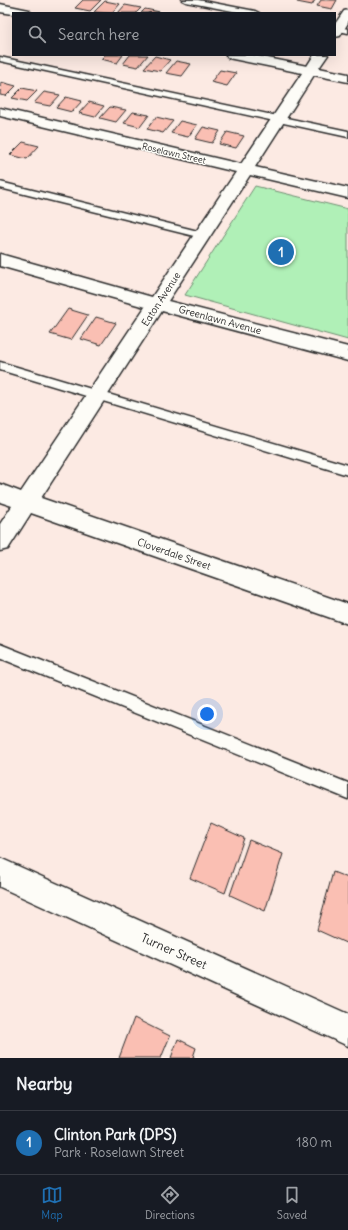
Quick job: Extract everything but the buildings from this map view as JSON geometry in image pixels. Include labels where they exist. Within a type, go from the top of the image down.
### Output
[{"type":"street","points":[[0,8],[20,12]]},
{"type":"street","points":[[339,30],[348,14]]},
{"type":"street","points":[[237,56],[348,78]]},
{"type":"street","name":"Eaton Avenue","points":[[0,542],[320,56]]},
{"type":"street","name":"Roselawn Street","points":[[0,112],[348,193]]},
{"type":"street","name":"Greenlawn Avenue","points":[[0,260],[157,304],[348,354]]},
{"type":"street","name":"Cloverdale Street","points":[[0,493],[348,614]]},
{"type":"street","name":"Turner Street","points":[[0,872],[348,1030]]},
{"type":"lane","points":[[186,0],[250,12]]},
{"type":"lane","points":[[0,59],[348,134]]},
{"type":"lane","points":[[0,185],[202,235]]},
{"type":"lane","points":[[0,366],[348,470]]},
{"type":"lane","points":[[0,651],[348,791]]},
{"type":"green space","points":[[255,186],[348,209],[348,340],[185,295]]},
{"type":"place","name":"Clinton Park (DPS)","points":[[281,252]]}]
